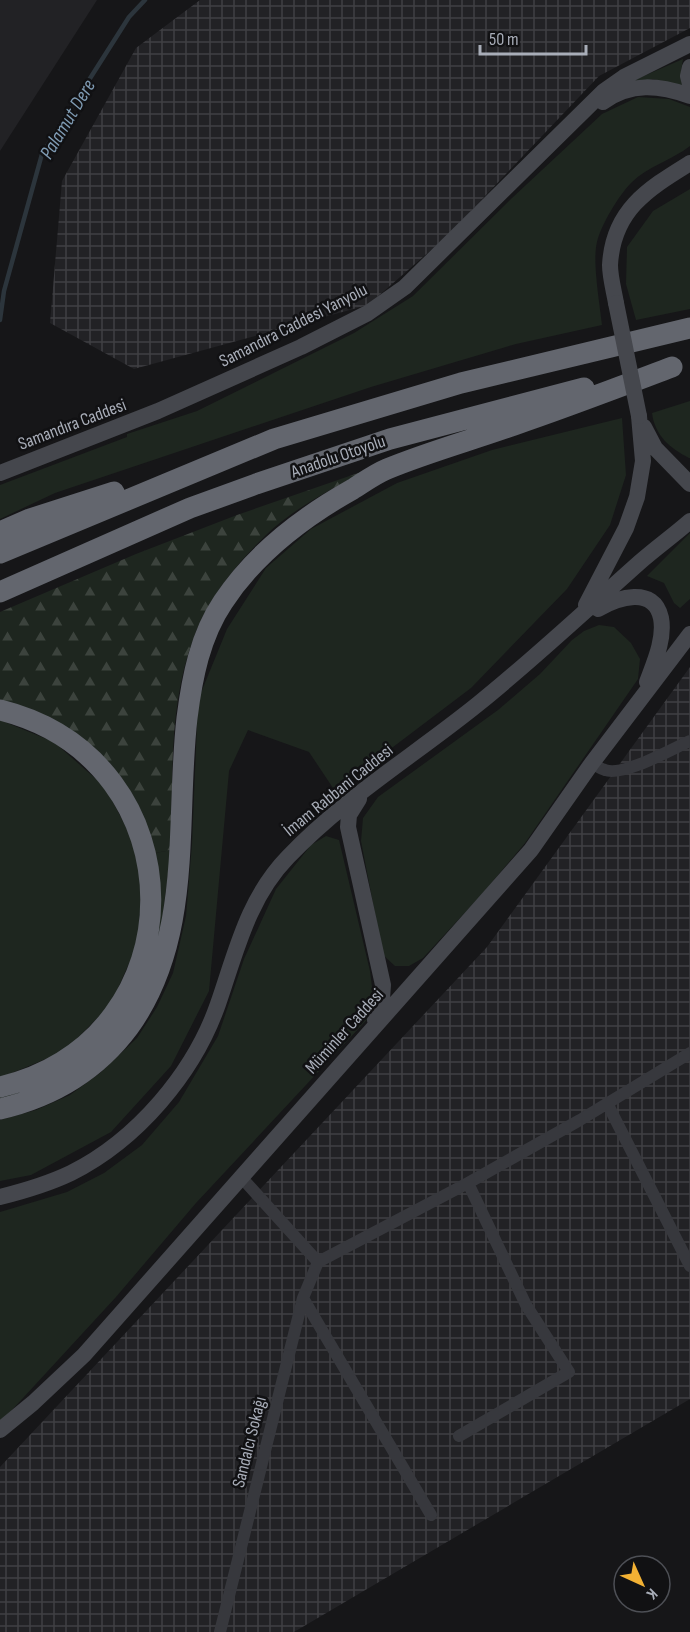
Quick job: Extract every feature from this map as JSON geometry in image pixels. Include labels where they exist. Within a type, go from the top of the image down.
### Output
[{"type":"highway","name":"Anadolu Otoyolu","points":[[0,553],[274,439],[460,383],[690,328]]},
{"type":"highway","name":"Anadolu Otoyolu","points":[[0,592],[190,507],[323,461],[459,419],[681,366]]},
{"type":"highway","points":[[0,1109],[43,1096],[96,1064],[138,1015],[157,978],[169,944],[180,864],[184,747],[191,680],[204,641],[223,602],[254,564],[288,529],[385,470],[681,366]]},
{"type":"highway","points":[[0,532],[30,519],[274,439]]},
{"type":"highway","points":[[0,710],[18,714],[48,727],[93,759],[109,777],[142,836],[152,893],[147,938],[141,961],[120,1007],[105,1026],[80,1049],[54,1067],[17,1083],[0,1087]]},
{"type":"main road","points":[[563,130],[604,91],[624,77],[690,44]]},
{"type":"main road","points":[[690,67],[690,84]]},
{"type":"main road","points":[[563,130],[609,98],[629,90],[655,86],[690,96]]},
{"type":"main road","name":"Samandıra Caddesi Yanyolu","points":[[158,411],[300,347],[368,313],[405,287],[563,130]]},
{"type":"main road","points":[[576,621],[594,592],[626,528],[637,498],[643,461],[639,417],[610,267],[614,240],[625,215],[640,197],[690,163]]},
{"type":"main road","points":[[0,463],[158,411]]},
{"type":"main road","name":"Samandıra Caddesi","points":[[0,473],[158,411]]},
{"type":"main road","points":[[639,417],[656,448],[690,484]]},
{"type":"main road","points":[[656,448],[678,463],[690,465]]},
{"type":"main road","name":"İmam Rabbani Caddesi","points":[[0,1197],[52,1182],[91,1162],[137,1125],[182,1076],[203,1041],[243,926],[255,902],[270,879],[305,840],[371,785],[480,703],[690,521]]},
{"type":"main road","points":[[576,621],[621,597],[634,596],[653,604],[661,617],[659,646],[641,697]]},
{"type":"main road","name":"Müminler Caddesi","points":[[0,1430],[33,1403],[84,1355],[531,850],[592,763],[690,634]]},
{"type":"main road","points":[[371,785],[349,815],[348,827],[381,967],[382,999],[371,1029]]},
{"type":"main road","points":[[305,840],[323,828],[334,826],[343,831],[352,842]]},
{"type":"main road","points":[[381,967],[392,980],[399,982],[410,980],[426,970]]},
{"type":"street","points":[[592,763],[605,771],[618,771],[690,741]]},
{"type":"street","points":[[242,1178],[318,1262],[468,1183],[690,1053]]},
{"type":"street","points":[[607,1103],[690,1266]]},
{"type":"street","points":[[459,1436],[569,1372],[526,1305],[468,1183]]},
{"type":"street","name":"Sandalcı Sokağı","points":[[220,1632],[303,1298],[318,1262]]},
{"type":"street","points":[[303,1298],[431,1515]]},
{"type":"shaded area","points":[[0,0],[97,0],[0,151]]},
{"type":"shaded area","points":[[200,0],[690,0],[690,28],[599,76],[447,236],[368,305],[134,369],[50,323],[62,181],[136,48]]},
{"type":"shaded area","points":[[690,667],[690,1399],[294,1632],[0,1632],[0,1467],[487,947]]},
{"type":"green space","points":[[683,59],[681,72],[683,86],[653,79],[630,86],[630,82]]},
{"type":"green space","points":[[638,97],[669,99],[690,107],[690,146],[631,183],[606,219],[596,250],[602,325],[516,344],[371,387],[55,493],[0,519],[0,485],[127,437],[127,434],[197,411],[354,333],[413,296],[512,198],[602,114]]},
{"type":"green space","points":[[690,189],[690,309],[636,320],[626,284],[627,247],[653,211]]},
{"type":"green space","points":[[690,401],[689,458],[664,440],[656,428],[652,413]]},
{"type":"green space","points":[[622,418],[626,475],[610,525],[567,589],[471,688],[335,791],[309,752],[248,730],[229,771],[209,991],[171,1066],[111,1132],[31,1175],[0,1181],[0,1120],[36,1110],[70,1095],[100,1073],[137,1038],[157,1007],[173,973],[186,916],[192,844],[198,700],[227,629],[266,568],[311,529],[397,483],[492,450]]},
{"type":"green space","points":[[364,471],[313,500],[276,526],[234,570],[207,609],[194,637],[186,663],[176,715],[172,769],[171,850],[155,853],[138,805],[113,768],[97,752],[81,738],[43,715],[0,701],[0,612],[136,554],[237,515]]},
{"type":"green space","points":[[690,533],[690,599],[680,608],[674,603],[664,583],[647,576]]},
{"type":"green space","points":[[599,625],[614,627],[631,643],[640,659],[638,679],[525,843],[483,893],[423,958],[409,966],[395,966],[383,955],[361,841],[363,818],[378,797],[498,710],[540,674],[572,640],[584,631]]},
{"type":"green space","points":[[0,720],[54,742],[105,787],[135,844],[142,878],[138,943],[111,1004],[65,1051],[0,1078]]},
{"type":"green space","points":[[326,836],[339,840],[370,971],[375,1011],[196,1203],[116,1297],[0,1423],[0,1212],[67,1192],[104,1173],[142,1145],[179,1102],[218,1036],[244,959],[276,889],[311,845]]},
{"type":"green space","points":[[171,850],[157,960],[121,1027],[60,1079],[0,1101],[0,1096],[32,1086],[66,1070],[96,1048],[118,1023],[146,966],[156,938],[159,902],[155,853]]},
{"type":"waterway","name":"Palamut Dere","points":[[0,320],[4,291],[42,154],[129,17],[145,0]]}]
